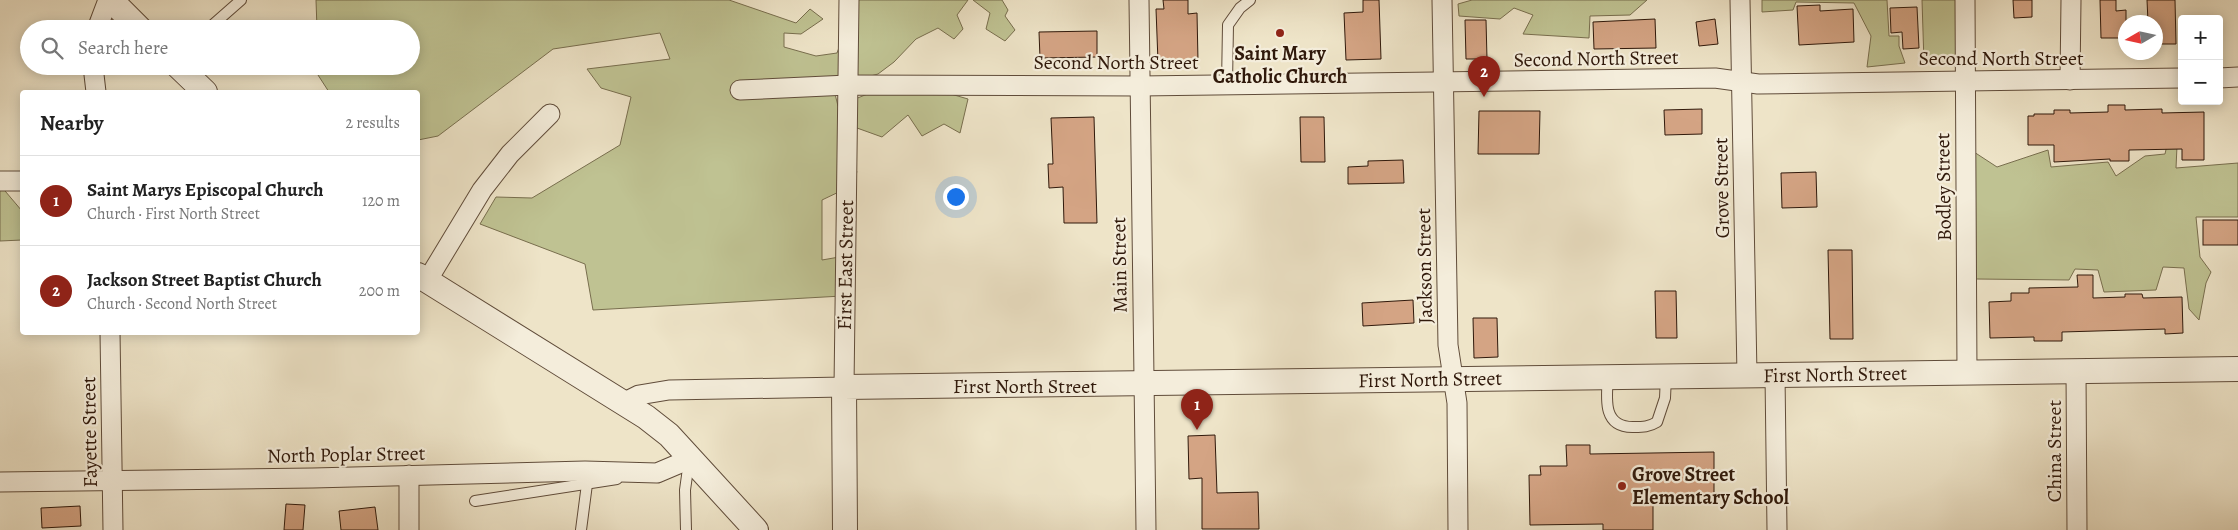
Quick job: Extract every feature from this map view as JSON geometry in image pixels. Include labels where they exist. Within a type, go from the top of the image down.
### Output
[{"type":"street","name":"First East Street","points":[[846,530],[844,387],[850,0]]},
{"type":"street","name":"Main Street","points":[[1139,0],[1146,530]]},
{"type":"street","name":"Jackson Street","points":[[1442,0],[1448,346],[1457,403],[1458,530]]},
{"type":"street","name":"Grove Street","points":[[1740,0],[1747,375]]},
{"type":"street","name":"Bodley Street","points":[[1965,0],[1967,373]]},
{"type":"street","points":[[2070,80],[2071,0]]},
{"type":"street","points":[[102,20],[112,1],[131,20]]},
{"type":"street","points":[[94,75],[96,90]]},
{"type":"street","points":[[187,75],[203,90]]},
{"type":"street","points":[[2223,78],[2238,77]]},
{"type":"street","name":"Second North Street","points":[[740,90],[848,85],[1140,86],[1715,78],[1758,84],[2178,78]]},
{"type":"street","points":[[550,114],[510,154],[482,190],[422,278],[625,402],[668,435],[756,530]]},
{"type":"street","points":[[0,181],[20,181]]},
{"type":"street","name":"Fayette Street","points":[[110,335],[113,530]]},
{"type":"street","name":"First North Street","points":[[625,402],[639,396],[669,390],[2238,369]]},
{"type":"street","name":"China Street","points":[[2076,372],[2077,530]]},
{"type":"street","points":[[1776,375],[1777,530]]},
{"type":"street","name":"North Poplar Street","points":[[0,482],[585,471],[657,473],[690,459]]},
{"type":"street","points":[[409,475],[409,530]]},
{"type":"lane","points":[[218,20],[241,0]]},
{"type":"lane","points":[[1227,84],[1228,25],[1240,8],[1250,0]]},
{"type":"lane","points":[[1608,377],[1606,402],[1610,414],[1615,423],[1626,427],[1649,426],[1657,422],[1665,398],[1666,376]]},
{"type":"lane","points":[[686,530],[685,490],[690,459]]},
{"type":"lane","points":[[474,501],[657,473]]},
{"type":"lane","points":[[581,530],[587,484]]},
{"type":"green space","points":[[316,0],[729,0],[796,23],[810,9],[823,19],[801,34],[784,33],[784,47],[816,56],[837,53],[857,0],[968,0],[957,15],[963,29],[954,39],[938,28],[916,39],[894,62],[878,74],[833,86],[838,106],[892,84],[920,85],[968,99],[960,133],[944,124],[922,136],[908,115],[882,137],[857,128],[839,138],[857,172],[845,189],[822,200],[822,260],[845,256],[842,296],[593,310],[585,264],[480,224],[496,197],[532,198],[620,145],[631,97],[601,88],[587,69],[670,59],[660,33],[553,49],[438,136],[420,140],[420,90],[328,90],[318,75],[420,75],[420,20],[317,20]]},
{"type":"green space","points":[[973,0],[1002,0],[1008,10],[1005,16],[1015,30],[1005,41],[986,29],[990,13]]},
{"type":"green space","points":[[1472,0],[1647,0],[1630,15],[1590,16],[1589,38],[1523,34],[1533,15],[1514,8],[1500,19],[1459,16],[1458,4]]},
{"type":"green space","points":[[1762,0],[1887,0],[1889,36],[1899,36],[1899,46],[1905,63],[1867,67],[1871,36],[1854,3],[1796,2],[1793,10],[1762,12]]},
{"type":"green space","points":[[1922,0],[1958,0],[1956,64],[1924,63]]},
{"type":"green space","points":[[2167,145],[2177,146],[2176,168],[2238,163],[2238,217],[2196,217],[2200,257],[2211,272],[2206,283],[2199,320],[2189,309],[2184,268],[2163,267],[2156,290],[2104,292],[2098,270],[2075,269],[2069,280],[1976,279],[1974,152],[1997,167],[2048,150],[2051,167],[2108,162],[2116,176],[2145,156],[2165,154]]},
{"type":"green space","points":[[0,185],[20,209],[20,240],[0,241]]},
{"type":"building","points":[[1163,0],[1188,0],[1188,14],[1197,13],[1198,61],[1158,62],[1156,9],[1164,9]]},
{"type":"building","points":[[1363,0],[1379,0],[1381,59],[1346,60],[1344,13],[1363,12]]},
{"type":"building","points":[[2013,0],[2032,0],[2032,17],[2014,18]]},
{"type":"building","points":[[2100,0],[2116,0],[2116,11],[2126,10],[2126,15],[2118,15],[2118,38],[2101,38]]},
{"type":"building","points":[[2147,0],[2175,0],[2176,44],[2163,44],[2163,15],[2148,15]]},
{"type":"building","points":[[1820,5],[1820,11],[1853,9],[1854,42],[1799,45],[1797,6]]},
{"type":"building","points":[[1917,7],[1919,48],[1903,49],[1902,32],[1891,33],[1890,8]]},
{"type":"building","points":[[1655,19],[1656,48],[1594,49],[1593,22]]},
{"type":"building","points":[[1715,19],[1718,44],[1699,46],[1696,22]]},
{"type":"building","points":[[1465,20],[1486,20],[1487,59],[1466,59]]},
{"type":"building","points":[[1097,31],[1097,57],[1040,58],[1039,32]]},
{"type":"building","points":[[2108,105],[2125,105],[2125,110],[2162,109],[2162,113],[2204,112],[2204,160],[2182,160],[2182,149],[2129,150],[2129,161],[2110,161],[2110,159],[2054,162],[2054,145],[2028,145],[2028,116],[2034,116],[2034,114],[2054,114],[2054,110],[2070,110],[2070,113],[2108,112]]},
{"type":"building","points":[[1702,109],[1702,134],[1665,135],[1664,110]]},
{"type":"building","points":[[1479,111],[1540,111],[1539,154],[1478,154]]},
{"type":"building","points":[[1094,117],[1097,223],[1064,223],[1063,187],[1049,188],[1048,164],[1053,164],[1051,118]]},
{"type":"building","points":[[1300,117],[1324,117],[1325,162],[1301,162]]},
{"type":"building","points":[[1403,160],[1404,183],[1348,184],[1348,167],[1368,166],[1368,161]]},
{"type":"building","points":[[1816,172],[1817,207],[1782,208],[1781,173]]},
{"type":"building","points":[[2203,220],[2238,220],[2238,245],[2203,245]]},
{"type":"building","points":[[1828,250],[1852,250],[1853,339],[1830,339]]},
{"type":"building","points":[[2077,275],[2093,275],[2093,298],[2125,297],[2125,294],[2142,294],[2143,298],[2182,297],[2183,333],[2165,334],[2165,329],[2062,332],[2062,341],[2034,341],[2034,337],[1990,338],[1989,302],[2011,301],[2011,293],[2029,293],[2029,288],[2078,287]]},
{"type":"building","points":[[1655,291],[1676,291],[1677,338],[1656,338]]},
{"type":"building","points":[[1413,300],[1414,323],[1363,326],[1362,303]]},
{"type":"building","points":[[1473,318],[1497,318],[1498,357],[1474,358]]},
{"type":"building","points":[[1215,435],[1217,493],[1258,492],[1259,529],[1202,529],[1202,478],[1189,479],[1188,436]]},
{"type":"building","name":"Grove Street Elementary School","points":[[1566,445],[1590,445],[1590,454],[1714,452],[1714,497],[1653,498],[1653,530],[1603,530],[1603,524],[1530,525],[1529,475],[1541,475],[1540,466],[1567,466]]},
{"type":"building","points":[[286,504],[305,505],[303,530],[284,530]]},
{"type":"building","points":[[80,506],[81,526],[42,528],[41,508]]},
{"type":"building","points":[[375,507],[378,530],[341,530],[339,511]]},
{"type":"place","name":"Saint Mary Catholic Church","points":[[1280,33]]},
{"type":"place","name":"Jackson Street Baptist Church","points":[[1484,97]]},
{"type":"place","name":"Saint Marys Episcopal Church","points":[[1197,430]]},
{"type":"place","name":"Grove Street Elementary School","points":[[1622,486]]}]
